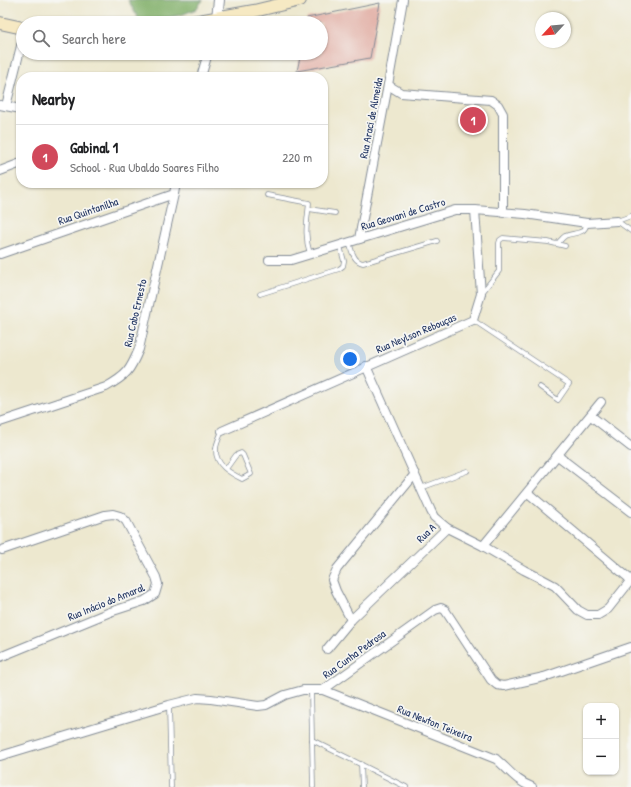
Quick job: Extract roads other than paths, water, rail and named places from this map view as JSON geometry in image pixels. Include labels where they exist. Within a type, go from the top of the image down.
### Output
[{"type":"main road","points":[[233,16],[300,0]]},
{"type":"main road","points":[[0,23],[16,26]]},
{"type":"street","points":[[217,16],[219,0]]},
{"type":"street","name":"Rua Araci de Almeida","points":[[359,239],[403,0]]},
{"type":"street","points":[[16,60],[3,105],[16,108]]},
{"type":"street","points":[[202,72],[206,60]]},
{"type":"street","points":[[388,85],[401,93],[491,100],[498,105],[503,114],[504,213]]},
{"type":"street","points":[[385,102],[401,93]]},
{"type":"street","points":[[0,171],[16,165]]},
{"type":"street","points":[[174,194],[175,188]]},
{"type":"street","name":"Rua Quintanilha","points":[[0,254],[174,194]]},
{"type":"street","name":"Rua Cabo Ernesto","points":[[0,422],[106,387],[121,378],[131,367],[139,349],[174,194]]},
{"type":"street","name":"Rua Geovani de Castro","points":[[269,260],[291,260],[455,210],[525,214],[587,223],[617,221]]},
{"type":"street","name":"Rua Neylson Rebouças","points":[[222,431],[366,366],[473,320],[481,294],[475,210]]},
{"type":"street","name":"Rua A","points":[[327,649],[351,620],[447,528],[434,517],[366,366]]},
{"type":"street","points":[[483,546],[528,494],[601,402]]},
{"type":"street","points":[[591,416],[631,447]]},
{"type":"street","points":[[558,456],[631,512]]},
{"type":"street","points":[[351,620],[332,580],[337,569],[415,474]]},
{"type":"street","points":[[447,528],[555,586],[578,610],[587,615],[598,615],[608,609],[630,582],[528,494]]},
{"type":"street","name":"Rua Inácio do Amaral","points":[[0,657],[110,612],[144,601],[155,594],[158,584],[156,577],[126,521],[120,516],[113,514],[96,518],[2,550]]},
{"type":"street","name":"Rua Cunha Pedrosa","points":[[0,756],[197,698],[258,706],[266,705],[285,696],[303,690],[324,690],[435,610],[441,608],[445,610],[491,680],[504,686],[544,677],[631,647]]},
{"type":"street","name":"Rua Newton Teixeira","points":[[324,690],[496,759],[515,778],[532,787]]},
{"type":"lane","points":[[267,194],[309,203],[305,229],[306,243],[310,254]]},
{"type":"lane","points":[[309,209],[335,213]]},
{"type":"lane","points":[[617,221],[631,216]]},
{"type":"lane","points":[[617,221],[631,231]]},
{"type":"lane","points":[[558,243],[566,236],[583,230],[587,223]]},
{"type":"lane","points":[[481,294],[499,271],[500,240],[508,238],[558,243],[565,246]]},
{"type":"lane","points":[[349,242],[354,258],[358,262],[364,263],[437,241]]},
{"type":"lane","points":[[260,294],[339,269],[343,266],[344,261],[339,245]]},
{"type":"lane","points":[[473,320],[569,384],[558,400],[540,387]]},
{"type":"lane","points":[[222,431],[216,448],[217,459],[226,469],[242,479],[251,474],[241,453],[236,455],[226,469]]},
{"type":"lane","points":[[421,488],[467,471]]},
{"type":"lane","points":[[312,690],[313,787]]},
{"type":"lane","points":[[169,705],[171,787]]},
{"type":"lane","points":[[312,740],[406,787]]},
{"type":"lane","points":[[361,764],[362,787]]},
{"type":"place","name":"Gabinal 1","points":[[473,120]]}]
